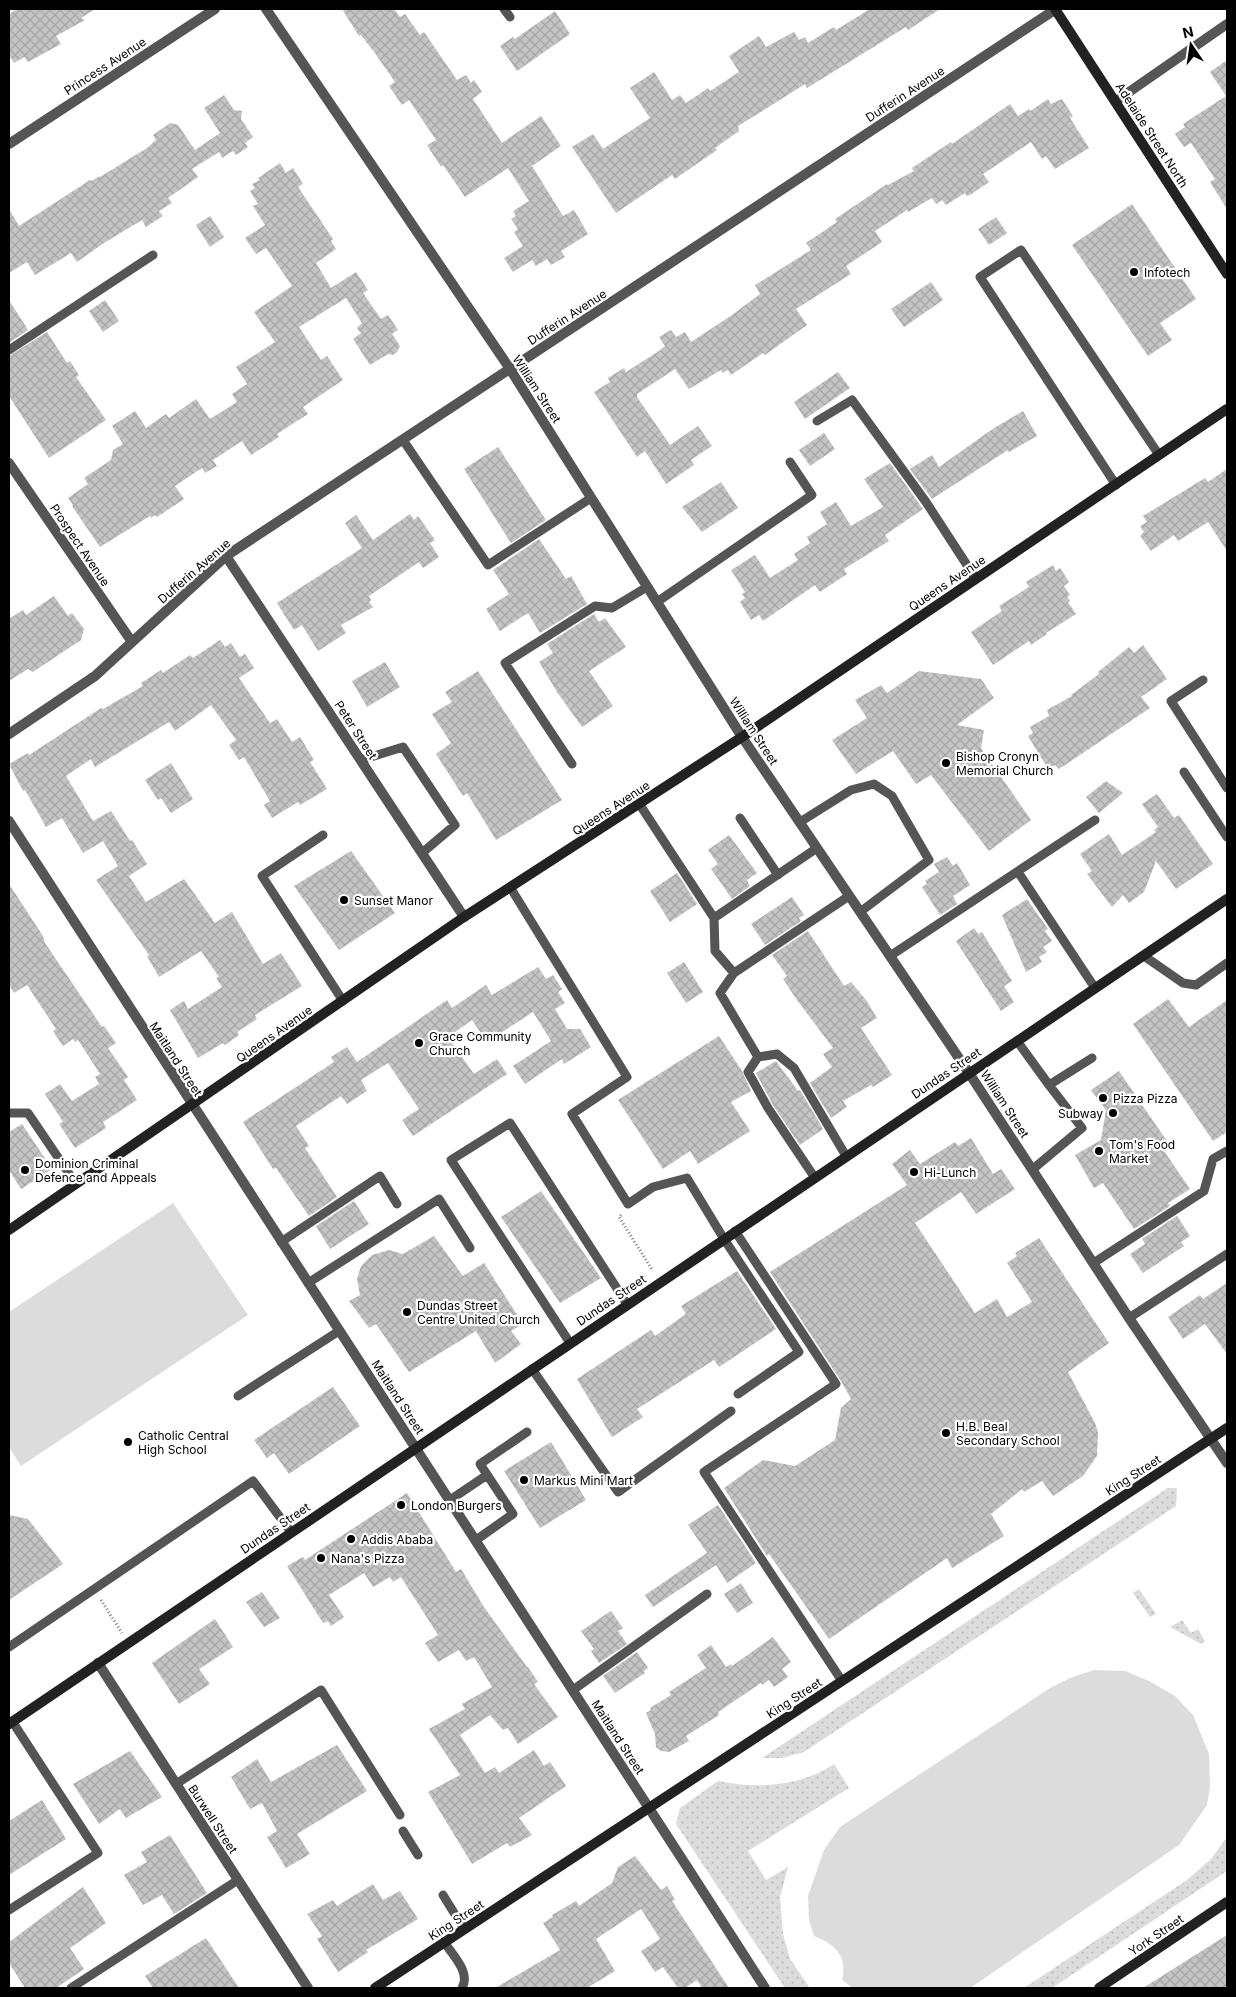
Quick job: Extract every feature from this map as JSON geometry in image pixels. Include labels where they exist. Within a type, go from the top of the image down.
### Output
[{"type":"main road","name":"Adelaide Street North","points":[[1056,9],[1227,274]]},
{"type":"main road","name":"Queens Avenue","points":[[9,1230],[464,917],[640,805],[1227,409]]},
{"type":"main road","name":"Dundas Street","points":[[10,1723],[1227,899]]},
{"type":"main road","name":"King Street","points":[[380,1987],[444,1942],[1227,1428]]},
{"type":"main road","name":"York Street","points":[[1099,1988],[1227,1902]]},
{"type":"street","name":"Princess Avenue","points":[[9,144],[215,9]]},
{"type":"street","name":"William Street","points":[[266,9],[510,369],[742,737],[969,1073],[1095,1262],[1129,1318],[1227,1463]]},
{"type":"street","name":"Dufferin Avenue","points":[[9,734],[95,676],[226,556],[1056,9]]},
{"type":"street","points":[[1116,101],[1227,24]]},
{"type":"street","name":"Prospect Avenue","points":[[9,463],[132,642]]},
{"type":"street","name":"Peter Street","points":[[226,556],[464,917]]},
{"type":"street","name":"Maitland Street","points":[[9,821],[191,1106],[416,1447],[765,1988]]},
{"type":"street","name":"Burwell Street","points":[[98,1663],[308,1988]]},
{"type":"lane","points":[[504,9],[510,17]]},
{"type":"lane","points":[[1116,485],[980,277],[1021,250],[1159,455]]},
{"type":"lane","points":[[9,350],[153,255]]},
{"type":"lane","points":[[817,421],[852,400],[926,502],[976,579]]},
{"type":"lane","points":[[403,440],[488,565],[591,498]]},
{"type":"lane","points":[[657,602],[812,495],[790,462]]},
{"type":"lane","points":[[572,764],[505,663],[595,606],[612,608],[647,587]]},
{"type":"lane","points":[[1202,680],[1172,701],[1227,788]]},
{"type":"lane","points":[[361,760],[403,747],[455,825],[422,853]]},
{"type":"lane","points":[[1184,772],[1227,837]]},
{"type":"lane","points":[[800,822],[851,790],[860,787],[874,784],[892,796],[929,860],[860,912]]},
{"type":"lane","points":[[640,805],[714,918],[715,951],[734,973]]},
{"type":"lane","points":[[740,818],[778,875]]},
{"type":"lane","points":[[890,956],[1095,820]]},
{"type":"lane","points":[[323,835],[262,876],[342,1001]]},
{"type":"lane","points":[[714,918],[817,848]]},
{"type":"lane","points":[[1018,872],[1095,988]]},
{"type":"lane","points":[[510,887],[627,1077],[572,1114],[628,1204],[653,1187],[688,1178],[724,1239],[799,1352],[738,1394]]},
{"type":"lane","points":[[758,1057],[720,993],[734,973],[849,896]]},
{"type":"lane","points":[[1144,956],[1182,983],[1196,985],[1227,963]]},
{"type":"lane","points":[[1017,1041],[1082,1128],[1033,1169]]},
{"type":"lane","points":[[815,1178],[768,1108],[748,1072],[758,1057],[777,1054],[794,1068],[846,1156]]},
{"type":"lane","points":[[1050,1085],[1092,1058]]},
{"type":"lane","points":[[9,1113],[28,1113],[76,1184]]},
{"type":"lane","points":[[570,1343],[451,1160],[510,1123],[627,1304]]},
{"type":"lane","points":[[1095,1262],[1204,1191],[1213,1159],[1227,1151]]},
{"type":"lane","points":[[281,1242],[380,1176],[396,1204]]},
{"type":"lane","points":[[308,1283],[439,1199],[470,1248]]},
{"type":"lane","points":[[735,1231],[836,1384],[704,1472],[842,1681]]},
{"type":"lane","points":[[1129,1318],[1227,1254]]},
{"type":"lane","points":[[238,1396],[339,1331]]},
{"type":"lane","points":[[532,1369],[618,1492],[731,1411]]},
{"type":"lane","points":[[476,1540],[513,1514],[480,1464],[527,1432]]},
{"type":"lane","points":[[450,1500],[487,1475]]},
{"type":"lane","points":[[9,1647],[253,1481],[291,1532]]},
{"type":"lane","points":[[573,1690],[708,1594]]},
{"type":"lane","points":[[176,1784],[320,1690],[400,1815]]},
{"type":"lane","points":[[9,1910],[98,1853],[10,1723]]},
{"type":"lane","points":[[403,1831],[418,1855]]},
{"type":"lane","points":[[71,1988],[238,1880]]},
{"type":"lane","points":[[443,1895],[464,1929]]},
{"type":"lane","points":[[444,1942],[465,1973],[462,1988]]},
{"type":"path","points":[[628,1204],[619,1217],[660,1282]]},
{"type":"path","points":[[94,1589],[128,1643]]},
{"type":"shaded area","points":[[173,1203],[248,1315],[21,1466],[9,1447],[9,1312]]},
{"type":"shaded area","points":[[1168,1488],[1177,1488],[1176,1506],[804,1752],[782,1758],[762,1758]]},
{"type":"shaded area","points":[[1139,1589],[1156,1614],[1150,1617],[1133,1593]]},
{"type":"shaded area","points":[[1182,1620],[1191,1633],[1198,1629],[1205,1641],[1201,1644],[1170,1627]]},
{"type":"shaded area","points":[[1094,1670],[1125,1671],[1149,1681],[1175,1696],[1193,1715],[1209,1754],[1210,1787],[1207,1805],[1179,1845],[970,1988],[853,1988],[842,1980],[843,1964],[838,1952],[828,1943],[814,1936],[809,1920],[808,1896],[824,1850],[840,1827],[1050,1688],[1070,1678]]},
{"type":"shaded area","points":[[834,1764],[849,1788],[748,1851],[766,1880],[788,1867],[780,1897],[783,1934],[790,1959],[810,1988],[785,1988],[676,1824],[680,1808],[718,1781],[748,1785],[793,1782],[821,1772]]},
{"type":"shaded area","points":[[1227,1837],[1227,1871],[1052,1988],[1024,1988],[1187,1880],[1211,1859]]},
{"type":"building","points":[[17,9],[95,9],[81,18],[85,20],[56,36],[61,44],[28,62],[24,57],[14,63],[9,55],[9,14]]},
{"type":"building","points":[[342,9],[394,9],[400,17],[405,14],[420,35],[424,32],[457,80],[466,75],[471,83],[474,80],[482,92],[473,99],[502,143],[541,116],[561,146],[532,166],[563,216],[574,210],[588,234],[561,251],[565,257],[551,265],[547,259],[536,266],[532,260],[513,272],[504,258],[523,246],[514,232],[518,229],[511,219],[516,216],[513,211],[529,201],[508,168],[465,197],[443,165],[441,167],[427,145],[436,140],[409,100],[402,105],[389,86],[395,82],[361,35],[359,36]]},
{"type":"building","points":[[870,9],[940,9],[908,30],[906,27],[807,88],[805,84],[738,126],[739,131],[715,148],[717,150],[675,179],[672,175],[616,213],[572,147],[593,134],[603,149],[650,118],[630,88],[654,72],[672,100],[680,95],[686,103],[708,88],[710,91],[739,72],[729,56],[759,36],[766,47],[794,32],[799,40],[805,37],[808,43],[834,27],[836,30]]},
{"type":"building","points":[[555,11],[570,34],[517,71],[500,46],[513,37],[515,39]]},
{"type":"building","points":[[1227,60],[1227,209],[1210,182],[1215,179],[1191,143],[1184,147],[1175,134],[1185,127],[1183,124],[1226,96],[1210,72]]},
{"type":"building","points":[[224,95],[234,110],[242,111],[241,119],[253,137],[245,143],[248,147],[236,155],[233,151],[222,158],[219,152],[192,169],[198,177],[168,198],[172,203],[159,211],[163,216],[146,227],[142,220],[77,262],[71,253],[35,275],[27,262],[9,273],[9,209],[19,226],[90,180],[100,177],[147,148],[156,140],[153,135],[170,123],[178,125],[195,150],[220,133],[204,108]]},
{"type":"building","points":[[1048,99],[1051,104],[1062,99],[1073,116],[1070,118],[1089,148],[1055,169],[1046,156],[1042,159],[1031,142],[983,174],[989,182],[970,195],[967,196],[965,193],[946,205],[942,200],[936,204],[932,198],[908,212],[907,210],[875,231],[882,242],[846,266],[851,274],[796,309],[807,325],[765,355],[763,353],[731,375],[728,370],[723,373],[721,370],[689,389],[675,369],[637,394],[637,397],[670,445],[698,426],[712,446],[691,460],[694,465],[666,484],[645,451],[637,457],[594,392],[610,382],[608,378],[624,368],[626,372],[659,351],[665,346],[659,337],[671,330],[676,337],[685,332],[691,342],[732,315],[760,294],[755,285],[811,250],[806,243],[837,222],[835,219],[887,184],[914,171],[912,168],[951,142],[952,144],[1010,104],[1018,116],[1029,109],[1030,111]]},
{"type":"building","points":[[280,163],[286,173],[293,168],[303,184],[298,187],[333,239],[331,241],[336,249],[316,263],[331,288],[356,272],[368,290],[363,293],[381,319],[388,315],[398,330],[392,334],[400,346],[393,355],[388,354],[370,365],[353,339],[361,333],[357,328],[362,323],[346,298],[299,327],[321,360],[327,356],[343,380],[303,407],[308,414],[277,434],[279,437],[251,455],[242,441],[213,460],[217,466],[205,473],[202,468],[175,486],[184,499],[157,517],[155,515],[151,518],[150,516],[100,547],[68,498],[88,484],[84,478],[111,460],[113,450],[123,444],[112,426],[135,411],[146,428],[166,414],[169,418],[196,399],[210,419],[237,402],[232,394],[247,384],[236,367],[275,342],[254,312],[292,286],[266,248],[256,254],[245,238],[265,225],[253,206],[258,204],[250,191],[255,188],[252,184],[260,180],[258,178]]},
{"type":"building","name":"Infotech","points":[[1132,204],[1196,299],[1160,323],[1172,340],[1148,356],[1072,245]]},
{"type":"building","points":[[210,216],[224,237],[210,247],[196,225]]},
{"type":"building","points":[[996,217],[1007,233],[989,245],[978,229]]},
{"type":"building","points":[[931,282],[943,300],[904,327],[891,309]]},
{"type":"building","points":[[9,300],[28,330],[9,343]]},
{"type":"building","points":[[105,300],[119,321],[103,332],[89,311]]},
{"type":"building","points":[[47,332],[67,363],[70,361],[79,375],[76,377],[106,420],[49,458],[9,396],[9,356]]},
{"type":"building","points":[[838,372],[850,388],[805,419],[794,402]]},
{"type":"building","points":[[1023,411],[1037,436],[1009,452],[1008,450],[932,499],[910,469],[932,455],[939,467],[994,428]]},
{"type":"building","points":[[824,433],[835,449],[810,466],[799,450]]},
{"type":"building","points":[[498,447],[546,520],[511,543],[464,469]]},
{"type":"building","points":[[890,463],[923,509],[885,535],[889,541],[844,569],[847,574],[820,592],[815,585],[763,621],[759,615],[751,620],[740,602],[745,598],[742,594],[745,592],[731,570],[755,555],[770,578],[798,560],[794,554],[810,543],[807,537],[827,524],[820,512],[836,502],[851,526],[883,507],[864,479]]},
{"type":"building","points":[[1227,469],[1227,551],[1208,522],[1178,541],[1174,535],[1151,551],[1140,536],[1144,532],[1140,526],[1147,522],[1143,516],[1205,478],[1208,482]]},
{"type":"building","points":[[721,482],[738,508],[702,532],[682,507]]},
{"type":"building","points":[[410,514],[414,520],[418,516],[435,540],[430,543],[439,557],[423,568],[419,562],[369,596],[371,600],[369,602],[373,607],[341,625],[346,633],[318,651],[302,625],[294,630],[277,603],[362,548],[345,523],[356,515],[373,540]]},
{"type":"building","points":[[539,539],[566,579],[571,576],[587,604],[540,633],[528,613],[500,631],[486,609],[509,594],[493,570]]},
{"type":"building","points":[[1053,565],[1056,571],[1060,568],[1069,582],[1064,586],[1070,595],[1067,597],[1070,601],[1068,602],[1076,614],[1031,645],[1029,641],[993,665],[971,632],[1002,611],[999,606],[1029,587],[1026,582]]},
{"type":"building","points":[[54,596],[68,616],[72,613],[84,629],[81,640],[33,672],[28,669],[9,681],[9,619],[23,610],[26,615]]},
{"type":"building","points":[[594,614],[599,622],[605,618],[626,647],[589,671],[613,706],[582,727],[557,692],[539,662],[553,653],[547,644]]},
{"type":"building","points":[[220,640],[225,647],[231,643],[240,657],[245,654],[254,668],[239,678],[270,723],[277,719],[292,742],[300,737],[314,760],[310,762],[327,789],[300,805],[298,802],[272,818],[264,805],[270,801],[244,757],[239,760],[229,745],[236,740],[211,705],[175,731],[169,722],[95,767],[91,759],[66,776],[93,821],[111,811],[130,841],[132,840],[147,864],[129,876],[146,902],[184,879],[215,923],[232,912],[263,964],[281,953],[302,986],[255,1015],[257,1019],[237,1032],[239,1035],[225,1045],[223,1043],[198,1058],[170,1010],[184,1001],[188,1009],[222,987],[216,978],[219,977],[201,951],[159,977],[147,956],[149,955],[96,880],[118,866],[103,841],[83,853],[62,818],[46,827],[25,790],[23,791],[9,764],[28,753],[29,755],[101,708],[103,709],[143,686],[141,683],[161,670],[163,673],[190,655],[193,658]]},
{"type":"building","points":[[1143,645],[1167,679],[1141,697],[1150,708],[1059,769],[1055,765],[1048,769],[1028,736],[1033,733],[1030,727],[1049,716],[1047,710],[1072,696],[1129,647],[1134,653]]},
{"type":"building","points":[[385,662],[400,687],[367,707],[352,681]]},
{"type":"building","points":[[478,671],[562,800],[496,840],[467,793],[463,796],[436,754],[451,743],[432,714],[452,702],[445,692]]},
{"type":"building","name":"Bishop Cronyn Memorial Church","points":[[919,671],[981,679],[994,698],[957,725],[984,730],[981,748],[1031,820],[989,851],[931,775],[916,784],[893,751],[856,774],[832,740],[867,718],[855,700],[881,685],[887,693]]},
{"type":"building","points":[[171,763],[193,799],[171,813],[161,798],[158,800],[145,780]]},
{"type":"building","points":[[1106,781],[1123,793],[1099,813],[1086,797]]},
{"type":"building","points":[[1157,794],[1174,818],[1179,815],[1213,864],[1176,889],[1156,861],[1144,892],[1129,903],[1123,895],[1112,907],[1087,874],[1092,871],[1080,854],[1109,834],[1122,855],[1156,832],[1154,830],[1158,827],[1142,804]]},
{"type":"building","points":[[729,835],[757,873],[747,880],[750,886],[732,899],[711,869],[718,864],[708,850]]},
{"type":"building","name":"Sunset Manor","points":[[351,851],[395,913],[339,950],[294,886]]},
{"type":"building","points":[[947,857],[953,866],[957,863],[970,885],[953,896],[957,904],[940,915],[922,887],[927,884],[925,881],[939,872],[934,864]]},
{"type":"building","points":[[677,873],[697,904],[670,922],[650,891]]},
{"type":"building","points":[[9,884],[43,936],[45,943],[102,1027],[104,1026],[116,1043],[108,1048],[128,1077],[124,1080],[137,1100],[103,1122],[106,1128],[75,1148],[59,1124],[63,1122],[45,1094],[60,1084],[72,1101],[99,1084],[95,1077],[100,1074],[78,1040],[75,1042],[73,1039],[63,1046],[53,1031],[56,1029],[27,985],[14,993],[9,985]]},
{"type":"building","points":[[792,897],[804,915],[799,918],[801,921],[765,945],[751,924]]},
{"type":"building","points":[[1027,899],[1048,929],[1045,931],[1052,941],[1043,947],[1047,952],[1039,957],[1042,962],[1026,972],[1002,915]]},
{"type":"building","points":[[974,928],[978,934],[982,932],[1012,981],[1004,986],[1014,1002],[1001,1011],[956,941]]},
{"type":"building","points":[[808,931],[844,986],[851,982],[866,1000],[877,1018],[861,1028],[892,1075],[873,1087],[871,1085],[843,1101],[847,1107],[831,1118],[810,1083],[832,1067],[823,1054],[833,1048],[783,979],[787,976],[772,955]]},
{"type":"building","points":[[684,962],[703,992],[686,1003],[667,973]]},
{"type":"building","points":[[538,967],[546,979],[553,975],[562,989],[558,992],[565,1003],[555,1009],[567,1029],[580,1029],[591,1047],[564,1064],[562,1059],[525,1084],[513,1066],[551,1041],[533,1012],[487,1042],[472,1020],[448,1037],[474,1074],[497,1059],[507,1074],[413,1136],[402,1120],[419,1109],[388,1063],[361,1080],[367,1091],[347,1104],[341,1096],[296,1126],[309,1146],[305,1148],[337,1197],[309,1216],[276,1168],[273,1169],[243,1122],[334,1062],[331,1057],[347,1047],[357,1062],[447,1000],[452,1008],[486,985],[492,995]]},
{"type":"building","points":[[1168,999],[1189,1027],[1227,1000],[1227,1132],[1213,1141],[1133,1024]]},
{"type":"building","points":[[719,1036],[742,1071],[751,1091],[731,1102],[750,1131],[698,1164],[690,1151],[663,1169],[618,1100]]},
{"type":"building","points":[[776,1061],[798,1091],[800,1090],[823,1129],[800,1145],[773,1105],[756,1073]]},
{"type":"building","points":[[1119,1071],[1169,1144],[1162,1148],[1190,1189],[1168,1203],[1170,1206],[1134,1229],[1103,1183],[1094,1188],[1075,1155],[1101,1140],[1106,1110],[1091,1090]]},
{"type":"building","points":[[22,1124],[52,1169],[21,1189],[9,1170],[9,1132]]},
{"type":"building","name":"H.B. Beal Secondary School","points":[[971,1138],[993,1174],[1001,1169],[1015,1189],[976,1214],[961,1192],[915,1223],[975,1313],[997,1299],[1007,1317],[1032,1302],[1007,1263],[1017,1256],[1015,1253],[1039,1238],[1109,1343],[1068,1372],[1095,1423],[1098,1432],[1097,1456],[1083,1476],[1053,1496],[1042,1481],[1024,1492],[1022,1489],[991,1514],[1004,1536],[952,1568],[947,1558],[829,1639],[769,1554],[767,1556],[724,1488],[763,1460],[795,1466],[835,1440],[841,1408],[851,1399],[770,1272],[907,1185],[892,1164],[910,1150],[920,1164],[955,1142],[958,1146]]},
{"type":"building","points":[[541,1191],[601,1278],[560,1303],[501,1217]]},
{"type":"building","points":[[354,1201],[369,1224],[330,1249],[316,1226]]},
{"type":"building","points":[[1177,1216],[1190,1236],[1181,1242],[1184,1246],[1143,1273],[1130,1254],[1145,1244],[1142,1239]]},
{"type":"building","name":"Dundas Street Centre United Church","points":[[434,1236],[463,1276],[484,1263],[523,1324],[511,1331],[521,1344],[495,1363],[476,1331],[409,1372],[376,1324],[369,1328],[349,1301],[360,1295],[357,1279],[361,1266],[372,1255],[389,1250],[403,1254]]},
{"type":"building","points":[[737,1271],[776,1329],[719,1367],[714,1360],[637,1409],[643,1417],[612,1437],[577,1379],[651,1330],[655,1336],[686,1314],[681,1306]]},
{"type":"building","points":[[1227,1283],[1227,1354],[1205,1324],[1183,1339],[1168,1317],[1200,1295],[1203,1299]]},
{"type":"building","points":[[333,1387],[360,1426],[289,1474],[274,1453],[267,1458],[254,1440]]},
{"type":"building","points":[[551,1442],[586,1500],[540,1528],[504,1471]]},
{"type":"building","points":[[407,1493],[456,1572],[461,1569],[484,1607],[538,1682],[534,1684],[558,1717],[518,1744],[508,1728],[503,1730],[490,1715],[460,1735],[485,1773],[495,1767],[499,1773],[534,1750],[544,1766],[550,1762],[566,1786],[519,1818],[532,1835],[510,1847],[507,1843],[472,1864],[428,1792],[460,1775],[429,1729],[465,1709],[462,1704],[492,1687],[474,1657],[466,1661],[459,1650],[438,1662],[425,1643],[438,1635],[401,1577],[393,1582],[390,1577],[373,1587],[364,1573],[329,1595],[344,1617],[331,1626],[328,1621],[323,1623],[287,1566],[303,1557],[305,1560]]},
{"type":"building","points":[[718,1505],[756,1563],[727,1583],[716,1565],[653,1607],[645,1595],[707,1553],[688,1525]]},
{"type":"building","points":[[9,1515],[28,1519],[63,1564],[9,1600]]},
{"type":"building","points":[[741,1583],[753,1603],[737,1613],[724,1594]]},
{"type":"building","points":[[262,1592],[280,1618],[264,1627],[246,1602]]},
{"type":"building","points":[[611,1611],[623,1628],[618,1631],[627,1644],[599,1663],[591,1651],[594,1649],[581,1631]]},
{"type":"building","points":[[215,1619],[233,1647],[199,1669],[210,1684],[179,1704],[152,1663]]},
{"type":"building","points":[[773,1637],[791,1662],[782,1669],[788,1677],[774,1687],[769,1680],[762,1685],[761,1683],[718,1712],[719,1715],[686,1736],[689,1741],[669,1752],[661,1751],[656,1747],[655,1734],[646,1713],[651,1710],[650,1708],[671,1695],[669,1692],[706,1668],[697,1655],[711,1645],[726,1667],[731,1664],[732,1666]]},
{"type":"building","points":[[637,1652],[648,1668],[644,1671],[645,1673],[615,1693],[603,1676]]},
{"type":"building","points":[[337,1745],[367,1791],[297,1834],[310,1854],[286,1868],[267,1837],[277,1831],[262,1803],[250,1809],[231,1777],[257,1759],[271,1782]]},
{"type":"building","points":[[130,1751],[162,1797],[126,1818],[120,1809],[99,1824],[73,1784]]},
{"type":"building","points":[[42,1800],[66,1839],[9,1875],[9,1821]]},
{"type":"building","points":[[170,1835],[207,1893],[174,1914],[162,1895],[143,1905],[124,1875],[147,1862],[141,1852]]},
{"type":"building","points":[[635,1856],[661,1890],[667,1886],[675,1900],[672,1901],[729,1988],[702,1988],[697,1980],[685,1988],[678,1988],[663,1967],[655,1972],[641,1951],[660,1939],[641,1909],[596,1939],[615,1971],[587,1988],[495,1988],[560,1950],[543,1923],[553,1917],[552,1915],[576,1901],[579,1906],[612,1883],[618,1867]]},
{"type":"building","points":[[373,1884],[383,1900],[400,1891],[418,1919],[366,1950],[368,1952],[338,1972],[317,1939],[322,1936],[307,1914],[333,1900],[337,1906]]},
{"type":"building","points":[[83,1887],[106,1923],[70,1948],[84,1969],[56,1988],[25,1988],[9,1963],[9,1942]]},
{"type":"building","points":[[1227,1935],[1227,1988],[1143,1988]]},
{"type":"building","points":[[206,1938],[239,1988],[153,1988],[145,1976]]},
{"type":"place","name":"Infotech","points":[[1134,272]]},
{"type":"place","name":"Bishop Cronyn Memorial Church","points":[[946,763]]},
{"type":"place","name":"Sunset Manor","points":[[344,900]]},
{"type":"place","name":"Grace Community Church","points":[[419,1043]]},
{"type":"place","name":"Pizza Pizza","points":[[1103,1098]]},
{"type":"place","name":"Subway","points":[[1113,1113]]},
{"type":"place","name":"Tom's Food Market","points":[[1099,1151]]},
{"type":"place","name":"Dominion Criminal Defence and Appeals","points":[[25,1170]]},
{"type":"place","name":"Hi-Lunch","points":[[914,1172]]},
{"type":"place","name":"Dundas Street Centre United Church","points":[[407,1312]]},
{"type":"place","name":"H.B. Beal Secondary School","points":[[946,1433]]},
{"type":"place","name":"Catholic Central High School","points":[[128,1442]]},
{"type":"place","name":"Markus Mini Mart","points":[[524,1480]]},
{"type":"place","name":"London Burgers","points":[[401,1505]]},
{"type":"place","name":"Addis Ababa","points":[[351,1539]]},
{"type":"place","name":"Nana's Pizza","points":[[321,1558]]}]
